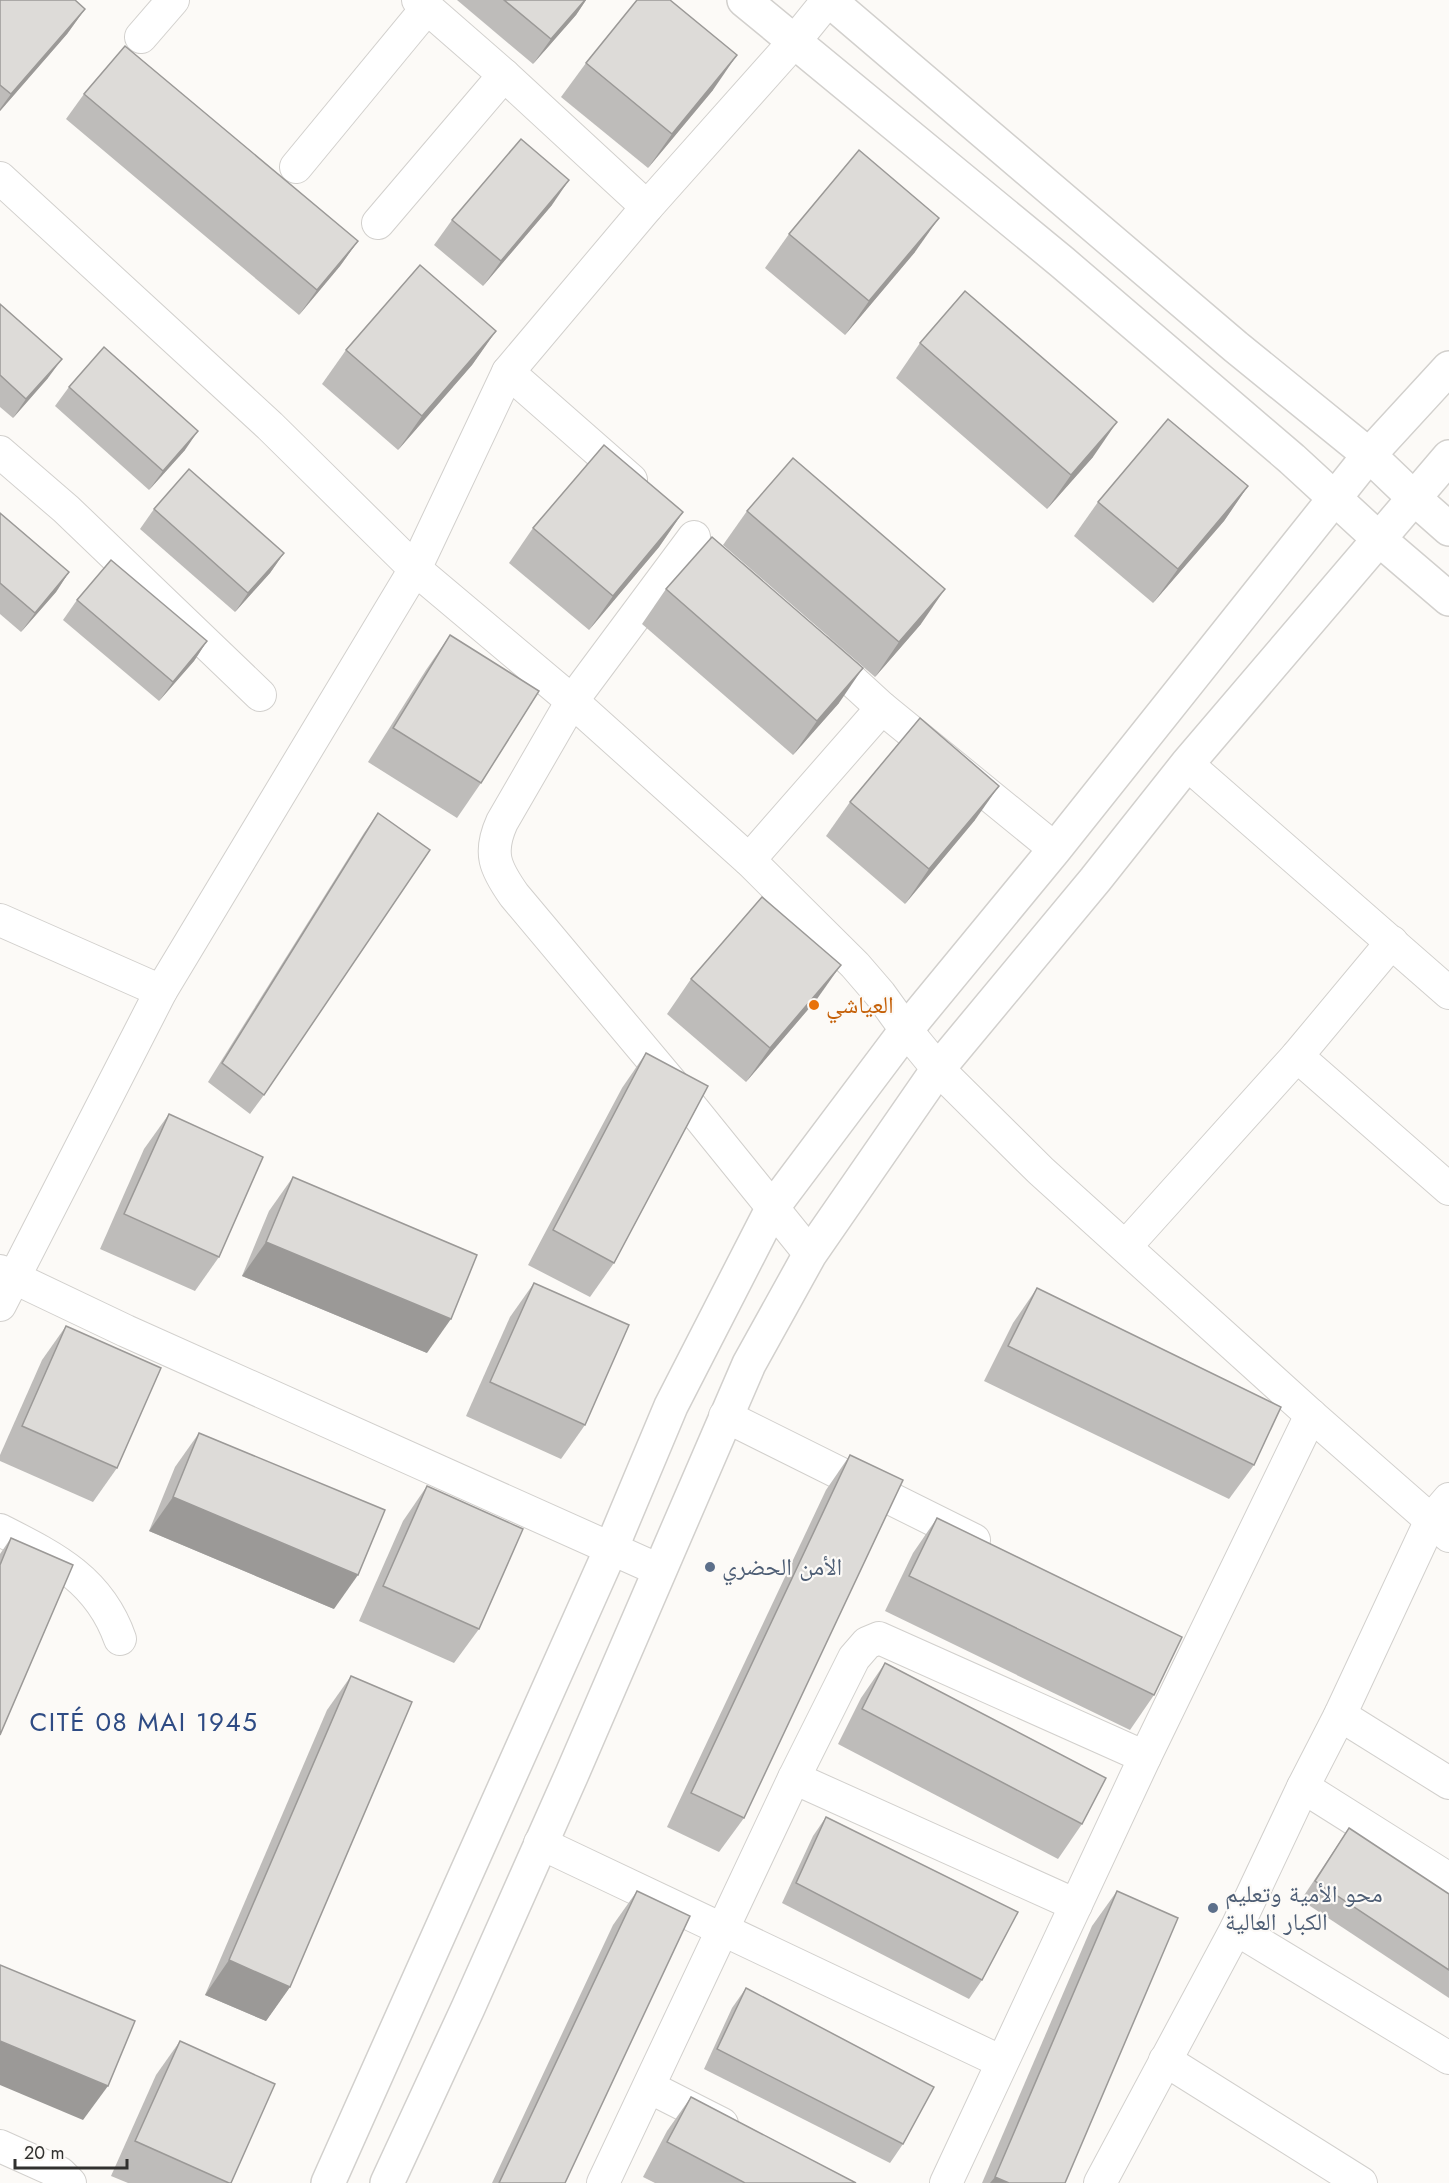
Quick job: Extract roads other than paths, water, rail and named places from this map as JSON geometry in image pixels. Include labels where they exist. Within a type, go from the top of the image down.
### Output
[{"type":"street","points":[[141,37],[173,0]]},
{"type":"street","points":[[744,0],[1062,262],[1292,459],[1335,500],[1449,599]]},
{"type":"street","points":[[659,1570],[126,1330],[5,1284],[161,992],[414,569],[508,372],[647,207],[794,42],[828,0],[1236,347],[1369,455],[1449,529]]},
{"type":"street","points":[[296,168],[422,4],[504,75],[647,207]]},
{"type":"street","points":[[378,222],[504,75]]},
{"type":"street","points":[[0,178],[270,426],[414,569],[572,701],[749,860],[855,965],[938,1069],[1041,1171],[1311,1415],[1443,1518],[1303,1787],[1236,1929],[1100,2183]]},
{"type":"street","points":[[1062,262],[1093,224]]},
{"type":"street","points":[[328,2183],[611,1549],[671,1406],[773,1207],[906,1030],[1055,849],[1369,455],[1449,368]]},
{"type":"street","points":[[508,372],[651,498]]},
{"type":"street","points":[[0,453],[66,509],[260,695]]},
{"type":"street","points":[[387,2183],[468,2008],[725,1416],[749,1364],[810,1254],[938,1069],[1095,880],[1187,764],[1449,457]]},
{"type":"street","points":[[694,537],[572,701],[512,803],[495,838],[495,859],[501,876],[549,938],[675,1087],[810,1254]]},
{"type":"street","points":[[796,630],[882,708],[1055,849]]},
{"type":"street","points":[[749,860],[882,708]]},
{"type":"street","points":[[1187,764],[1449,993]]},
{"type":"street","points":[[0,920],[161,992]]},
{"type":"street","points":[[1126,1246],[1297,1056],[1392,942]]},
{"type":"street","points":[[1297,1056],[1449,1189]]},
{"type":"street","points":[[946,2183],[1145,1757],[1185,1647],[1311,1415]]},
{"type":"street","points":[[725,1416],[998,1552]]},
{"type":"street","points":[[0,1530],[69,1569],[92,1589],[112,1618],[120,1639]]},
{"type":"street","points":[[603,2183],[794,1778],[854,1658],[867,1642],[879,1638],[1145,1757]]},
{"type":"street","points":[[1340,1715],[1449,1783]]},
{"type":"street","points":[[794,1778],[1076,1905]]},
{"type":"street","points":[[1303,1787],[1449,1879]]},
{"type":"street","points":[[540,1843],[1002,2062]]},
{"type":"street","points":[[1236,1929],[1449,2058]]},
{"type":"street","points":[[1166,2060],[1361,2183]]},
{"type":"street","points":[[649,2087],[745,2135]]},
{"type":"street","points":[[0,2146],[60,2173],[68,2178],[70,2183]]},
{"type":"place","name":"العياشي","points":[[814,1005]]},
{"type":"place","name":"الأمن الحضري","points":[[710,1567]]},
{"type":"place","name":"محو الأمية وتعليم الكبار العالية","points":[[1213,1908]]},
{"type":"district","name":"CITÉ 08 MAI 1945","points":[[144,1722]]}]
